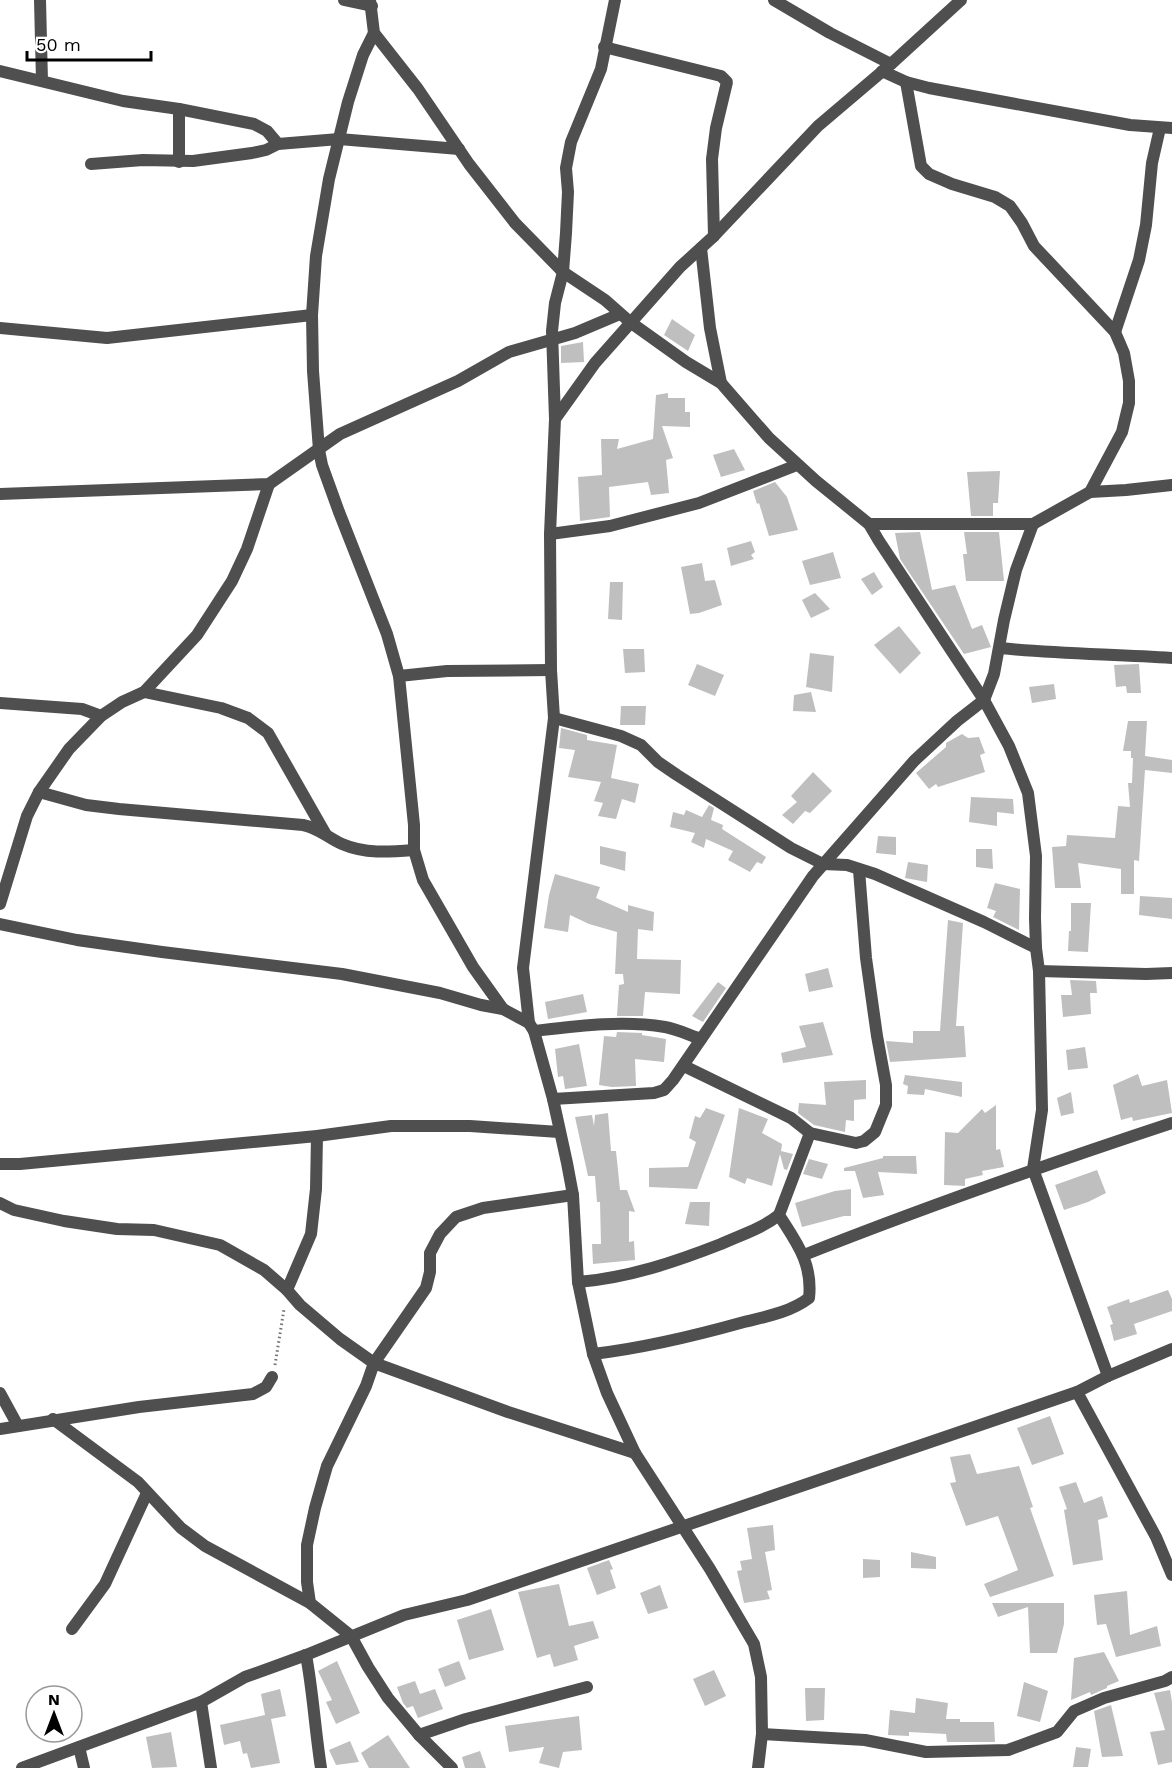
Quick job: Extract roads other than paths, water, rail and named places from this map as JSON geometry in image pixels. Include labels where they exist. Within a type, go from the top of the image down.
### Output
[{"type":"street","points":[[40,0],[42,81]]},
{"type":"street","points":[[344,0],[371,3],[374,33],[363,55],[339,139],[321,217],[312,292],[313,371],[319,450],[339,512],[387,634],[399,676],[414,825],[414,850],[423,880],[473,967],[503,1009],[531,1027],[631,1024],[667,1027],[701,1039]]},
{"type":"street","points":[[615,0],[601,69],[571,142],[566,168],[568,192],[563,272],[555,303],[552,332],[555,419],[550,534],[551,670],[554,718],[523,968],[531,1027],[553,1099],[573,1195],[578,1282],[593,1354],[607,1393],[635,1453],[754,1644],[761,1677],[762,1734],[758,1768]]},
{"type":"street","points":[[555,419],[595,363],[680,267],[714,236],[818,126],[961,0]]},
{"type":"street","points":[[778,1],[887,67],[906,82],[1067,115],[1166,128],[1152,163],[1146,225],[1138,260],[1115,332]]},
{"type":"street","points":[[374,33],[418,89],[459,149],[515,223],[563,272],[605,300],[630,322],[686,362],[721,383],[769,438],[797,465],[869,524],[984,700],[1009,746],[1028,793],[1036,856],[1036,948],[1039,971],[1042,1110],[1033,1169],[1108,1376]]},
{"type":"street","points":[[604,47],[721,76],[727,82],[716,128],[712,159],[714,236]]},
{"type":"street","points":[[0,71],[123,101],[254,124],[267,131],[279,144]]},
{"type":"street","points":[[906,82],[921,166],[929,174],[995,197],[1010,206],[1034,246],[1115,332],[1124,353],[1129,381],[1129,403],[1122,432],[1090,492]]},
{"type":"street","points":[[178,109],[179,162]]},
{"type":"street","points":[[91,164],[143,160],[179,162],[252,153],[279,144],[339,139],[459,149]]},
{"type":"street","points":[[701,248],[712,337],[721,383]]},
{"type":"street","points":[[0,904],[27,816],[39,792],[69,749],[102,716],[122,702],[144,692],[190,643],[232,581],[247,549],[269,484],[340,434],[458,381],[509,352],[553,340],[620,314]]},
{"type":"street","points":[[0,328],[107,338],[312,315]]},
{"type":"street","points":[[550,534],[610,526],[699,503],[797,465]]},
{"type":"street","points":[[0,494],[269,484]]},
{"type":"street","points":[[869,524],[1033,524],[1090,492],[1172,485]]},
{"type":"street","points":[[553,1099],[654,1093],[664,1090],[684,1066],[823,864],[914,761],[957,721],[984,700],[994,674],[1016,570],[1033,524]]},
{"type":"street","points":[[1000,648],[1047,653],[1172,658]]},
{"type":"street","points":[[399,676],[447,671],[551,670]]},
{"type":"street","points":[[144,692],[221,708],[248,718],[268,733],[325,833]]},
{"type":"street","points":[[0,703],[82,709],[102,716]]},
{"type":"street","points":[[554,718],[621,736],[641,745],[658,762],[677,775],[790,848],[823,864],[847,865],[874,874],[962,912],[1036,948]]},
{"type":"street","points":[[39,792],[86,805],[314,827],[340,843],[363,851],[414,850]]},
{"type":"street","points":[[684,1066],[790,1118],[810,1133],[856,1143],[864,1141],[875,1132],[886,1105],[886,1085],[866,958],[859,870]]},
{"type":"street","points":[[0,924],[77,940],[362,977],[503,1009]]},
{"type":"street","points":[[1039,971],[1172,973]]},
{"type":"street","points":[[804,1255],[879,1225],[999,1184],[1033,1169],[1172,1123]]},
{"type":"street","points":[[0,1164],[317,1136],[391,1126],[470,1126],[559,1132]]},
{"type":"street","points":[[578,1282],[606,1280],[637,1273],[700,1253],[766,1224],[778,1215],[810,1133]]},
{"type":"street","points":[[287,1290],[311,1234],[316,1189],[317,1136]]},
{"type":"street","points":[[310,1603],[307,1582],[307,1545],[327,1466],[366,1386],[374,1363],[426,1288],[430,1272],[430,1253],[440,1234],[456,1217],[483,1208],[573,1195]]},
{"type":"street","points":[[0,1203],[14,1210],[64,1221],[117,1230],[154,1230],[220,1245],[264,1270],[324,1326],[374,1363],[508,1412],[635,1453]]},
{"type":"street","points":[[593,1354],[627,1350],[712,1330],[790,1308],[809,1298],[810,1284],[804,1255],[778,1215]]},
{"type":"street","points":[[22,1768],[201,1702],[245,1677],[404,1615],[467,1600],[1077,1392],[1172,1349]]},
{"type":"street","points":[[0,1429],[53,1419],[253,1394],[266,1387],[272,1377]]},
{"type":"street","points":[[1077,1392],[1156,1537],[1172,1575]]},
{"type":"street","points":[[0,1393],[18,1426]]},
{"type":"street","points":[[53,1419],[138,1482],[181,1528],[206,1546],[310,1603],[351,1636],[388,1698],[419,1735],[452,1768]]},
{"type":"street","points":[[72,1629],[105,1584],[147,1493]]},
{"type":"street","points":[[306,1655],[321,1768]]},
{"type":"street","points":[[762,1734],[865,1740],[926,1752],[1008,1750],[1057,1732],[1074,1711],[1104,1698],[1172,1677]]},
{"type":"street","points":[[419,1735],[466,1719],[587,1687]]},
{"type":"street","points":[[201,1702],[211,1768]]},
{"type":"street","points":[[79,1747],[84,1768]]}]
